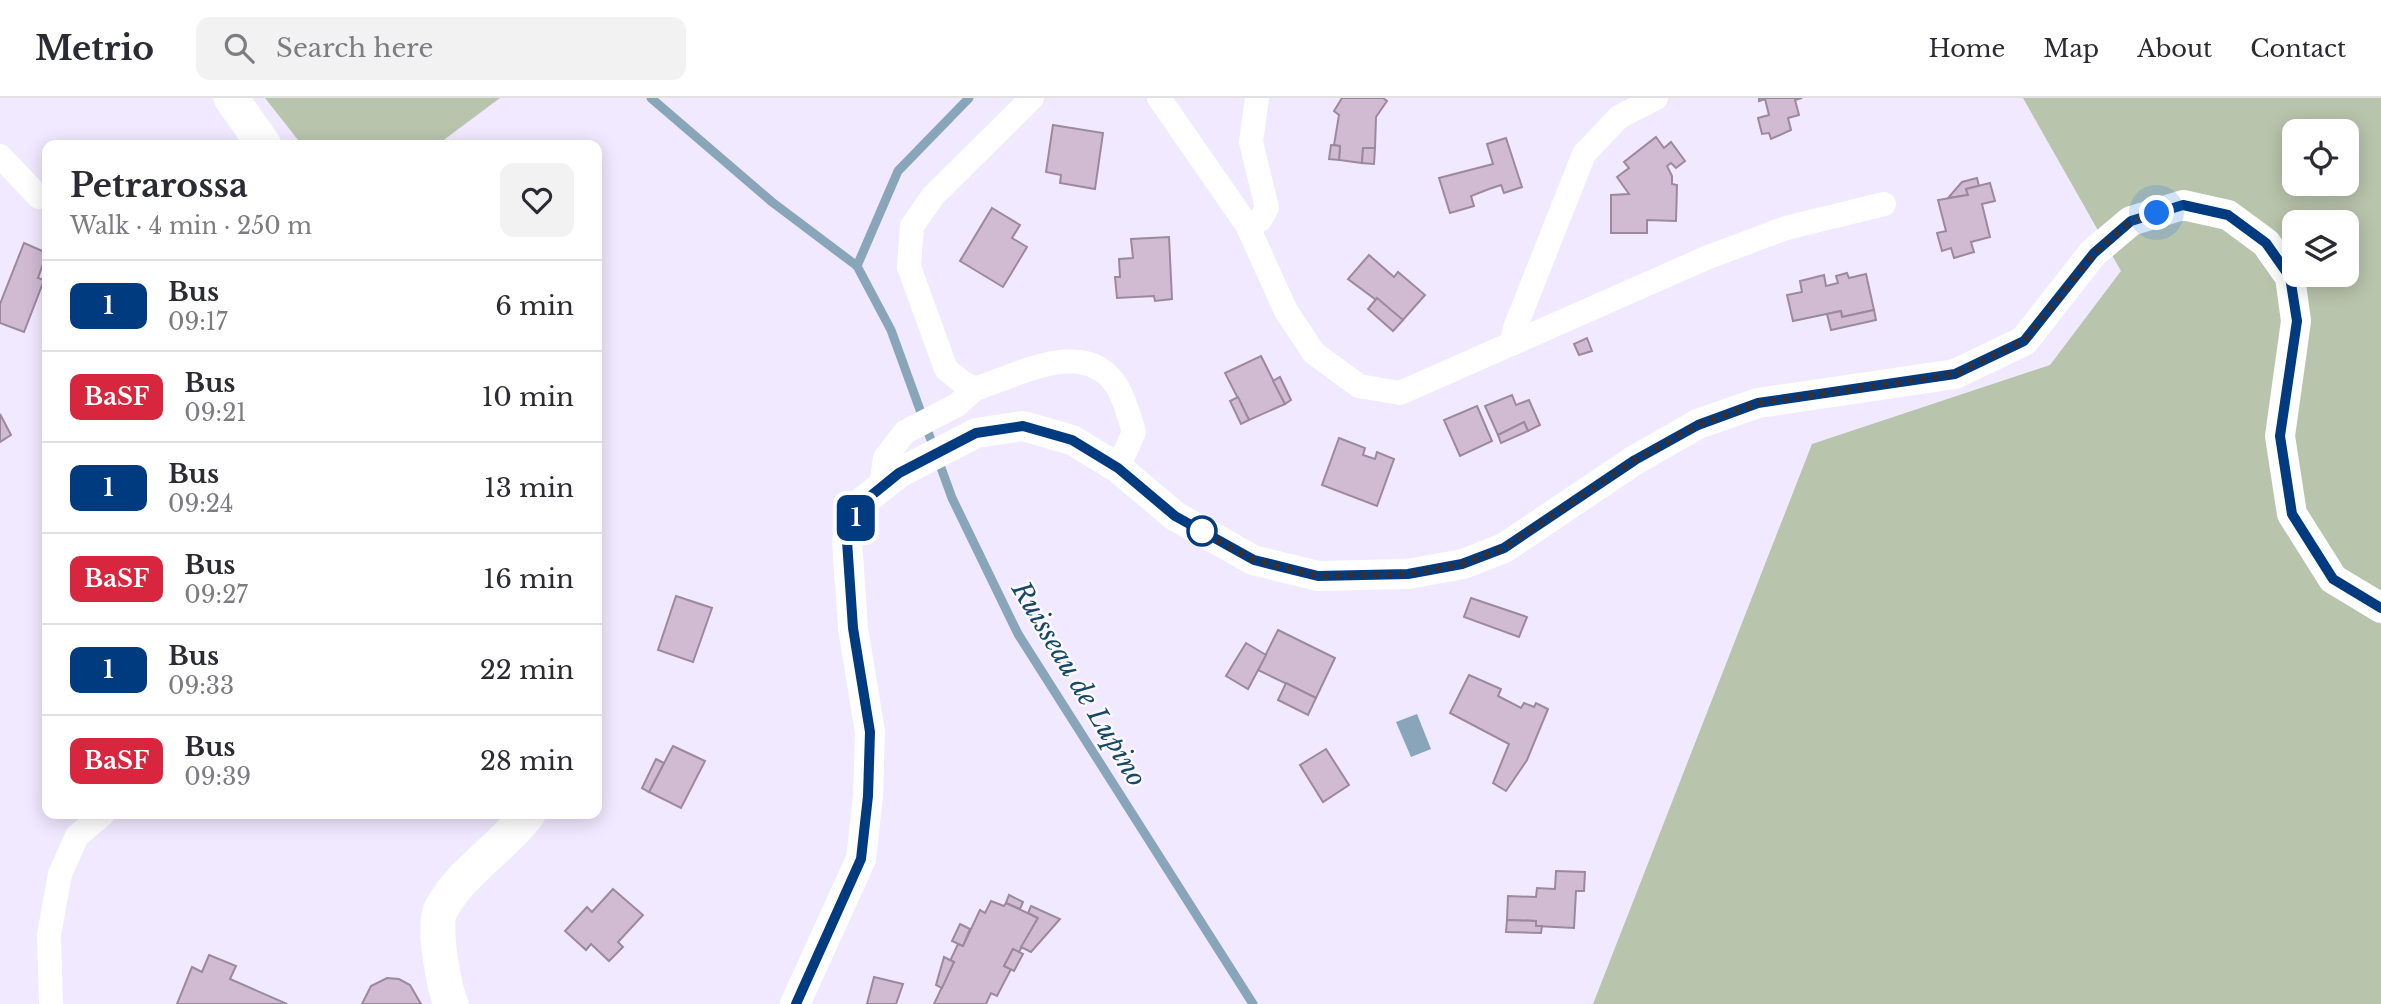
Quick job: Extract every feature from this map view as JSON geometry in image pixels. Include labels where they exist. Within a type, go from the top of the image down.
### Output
[{"type":"main road","points":[[231,98],[260,140]]},
{"type":"main road","points":[[451,1004],[439,951],[439,911],[470,872],[524,819]]},
{"type":"street","points":[[975,388],[962,383],[946,369],[909,268],[912,226],[933,196],[1032,98]]},
{"type":"street","points":[[1159,98],[1247,225],[1286,311],[1314,353],[1359,386],[1399,394],[1706,258],[1786,228],[1884,204]]},
{"type":"street","points":[[1247,225],[1260,220],[1267,208],[1251,142],[1257,98]]},
{"type":"street","points":[[1512,344],[1515,328],[1584,154],[1619,117],[1656,98]]},
{"type":"street","points":[[0,156],[38,197]]},
{"type":"street","points":[[796,1004],[861,859],[868,796],[870,732],[853,628],[847,541],[862,503],[890,480],[976,433],[1023,426],[1072,440],[1118,468],[1175,516],[1254,560],[1318,576],[1408,574],[1462,564],[1504,548],[1635,460],[1698,425],[1758,403],[1955,374],[2024,341],[2094,253],[2131,221],[2183,205],[2228,215],[2266,243],[2290,277],[2297,321],[2280,436],[2292,514],[2333,579],[2381,608]]},
{"type":"street","points":[[890,480],[885,458],[905,432],[957,405],[975,388],[1063,360],[1087,362],[1107,373],[1118,388],[1134,432],[1118,468]]},
{"type":"street","points":[[51,1004],[49,934],[60,874],[77,836],[97,819]]},
{"type":"green space","points":[[265,98],[500,98],[444,140],[298,140]]},
{"type":"green space","points":[[2023,98],[2381,98],[2381,1004],[1593,1004],[1812,444],[2050,365],[2121,271]]},
{"type":"water","points":[[1417,714],[1431,749],[1411,757],[1396,722]]},
{"type":"building","points":[[1342,98],[1383,98],[1387,101],[1376,117],[1375,148],[1363,148],[1362,163],[1339,160],[1340,146],[1334,145],[1339,115],[1334,111]]},
{"type":"building","points":[[1759,98],[1802,98],[1795,100],[1799,115],[1788,118],[1791,130],[1771,139],[1769,133],[1762,134],[1758,118],[1769,115],[1765,99],[1759,101]]},
{"type":"building","points":[[1053,125],[1103,133],[1095,189],[1060,183],[1061,175],[1046,172]]},
{"type":"building","points":[[1656,137],[1664,148],[1671,142],[1685,161],[1676,168],[1671,163],[1667,166],[1672,176],[1672,184],[1677,185],[1676,221],[1647,220],[1647,233],[1611,233],[1611,195],[1629,194],[1617,177],[1629,168],[1624,162]]},
{"type":"building","points":[[1506,138],[1522,187],[1504,193],[1501,185],[1489,189],[1471,196],[1474,206],[1450,213],[1439,178],[1493,164],[1487,144]]},
{"type":"building","points":[[1331,145],[1340,146],[1339,160],[1329,159]]},
{"type":"building","points":[[1363,148],[1375,148],[1374,164],[1362,163]]},
{"type":"building","points":[[1977,178],[1979,186],[1966,189],[1968,195],[1948,198],[1962,182]]},
{"type":"building","points":[[1990,183],[1995,201],[1982,204],[1990,237],[1971,242],[1974,252],[1954,258],[1951,248],[1942,251],[1937,233],[1946,231],[1938,200],[1968,195],[1966,189]]},
{"type":"building","points":[[992,208],[1020,225],[1012,238],[1027,247],[1003,287],[960,261]]},
{"type":"building","points":[[1169,237],[1172,299],[1155,301],[1154,296],[1117,298],[1115,277],[1120,277],[1119,259],[1133,258],[1131,239]]},
{"type":"building","points":[[24,243],[42,251],[42,267],[38,278],[42,279],[42,285],[24,332],[0,323],[0,304]]},
{"type":"building","points":[[1369,255],[1394,277],[1398,272],[1425,295],[1403,320],[1348,279]]},
{"type":"building","points":[[1847,273],[1849,278],[1866,274],[1874,310],[1842,317],[1841,311],[1793,321],[1787,295],[1802,292],[1800,281],[1824,275],[1826,286],[1838,283],[1836,276]]},
{"type":"building","points":[[1377,298],[1403,320],[1393,331],[1368,309]]},
{"type":"building","points":[[1874,310],[1876,320],[1831,330],[1827,314],[1841,311],[1842,317]]},
{"type":"building","points":[[1587,338],[1592,351],[1579,355],[1574,344]]},
{"type":"building","points":[[1261,356],[1285,404],[1249,420],[1225,373]]},
{"type":"building","points":[[1280,377],[1291,400],[1285,404],[1273,381]]},
{"type":"building","points":[[1512,395],[1516,405],[1529,400],[1540,425],[1528,431],[1524,422],[1498,435],[1485,406]]},
{"type":"building","points":[[1238,397],[1249,420],[1241,424],[1230,401]]},
{"type":"building","points":[[1477,406],[1492,441],[1460,456],[1444,420]]},
{"type":"building","points":[[0,414],[11,435],[0,442]]},
{"type":"building","points":[[1524,422],[1528,431],[1501,443],[1498,435]]},
{"type":"building","points":[[1339,438],[1365,448],[1363,455],[1375,459],[1377,452],[1394,459],[1377,506],[1322,485]]},
{"type":"building","points":[[676,596],[712,608],[693,662],[658,650]]},
{"type":"building","points":[[1471,598],[1527,617],[1519,637],[1464,617]]},
{"type":"building","points":[[1278,630],[1335,658],[1316,698],[1258,670]]},
{"type":"building","points":[[1246,643],[1266,655],[1248,689],[1226,676]]},
{"type":"building","points":[[1469,675],[1501,689],[1498,696],[1521,708],[1524,703],[1534,707],[1536,703],[1548,709],[1527,760],[1506,791],[1493,783],[1509,744],[1450,713]]},
{"type":"building","points":[[1286,683],[1316,698],[1308,715],[1278,700]]},
{"type":"building","points":[[673,746],[705,761],[681,808],[649,792]]},
{"type":"building","points":[[1326,749],[1349,785],[1323,802],[1300,765]]},
{"type":"building","points":[[656,759],[664,763],[649,792],[642,788]]},
{"type":"building","points":[[1556,871],[1585,872],[1584,891],[1576,891],[1574,928],[1536,926],[1536,921],[1507,920],[1508,896],[1536,897],[1537,888],[1555,889]]},
{"type":"building","points":[[613,889],[643,915],[618,942],[623,947],[609,961],[591,944],[586,950],[565,931],[587,907],[592,912]]},
{"type":"building","points":[[1009,895],[1023,902],[1020,909],[1006,903]]},
{"type":"building","points":[[991,901],[1004,906],[1006,903],[1038,918],[1019,952],[1013,949],[1004,966],[1011,969],[997,996],[991,993],[986,1004],[934,1004],[954,962],[950,961],[958,944],[963,946],[980,910],[985,913]]},
{"type":"building","points":[[1031,906],[1060,919],[1031,952],[1021,947],[1038,918],[1028,913]]},
{"type":"building","points":[[1507,920],[1536,921],[1536,926],[1542,926],[1541,933],[1506,932]]},
{"type":"building","points":[[960,924],[970,929],[963,946],[952,941]]},
{"type":"building","points":[[1013,949],[1023,954],[1014,971],[1004,966]]},
{"type":"building","points":[[209,955],[236,966],[230,979],[287,1004],[177,1004],[192,967],[202,972]]},
{"type":"building","points":[[944,957],[954,962],[942,988],[936,985]]},
{"type":"building","points":[[874,977],[903,984],[896,1004],[867,1004]]},
{"type":"building","points":[[387,978],[399,979],[410,985],[421,1004],[362,1004],[371,986]]},
{"type":"waterway","name":"Ruisseau de Lupino","points":[[651,98],[772,202],[857,266],[891,330],[952,498],[1018,634],[1253,1004]]},
{"type":"waterway","points":[[857,266],[898,171],[969,98]]},
{"type":"bus line","name":"1","points":[[796,1004],[861,859],[868,796],[870,732],[853,628],[847,541],[862,503],[899,473],[976,433],[1023,426],[1072,440],[1118,468],[1175,516],[1254,560],[1318,576],[1408,574],[1462,564],[1504,548],[1635,460],[1698,425],[1758,403],[1955,374],[2024,341],[2094,253],[2131,221],[2183,205],[2228,215],[2266,243],[2290,277],[2297,321],[2280,436],[2292,514],[2333,579],[2381,608]]},
{"type":"route","points":[[1202,531],[1194,527],[1254,560],[1318,576],[1408,574],[1462,564],[1504,548],[1635,460],[1698,425],[1758,403],[1955,374],[2024,341],[2094,253],[2131,221],[2157,213]]}]
